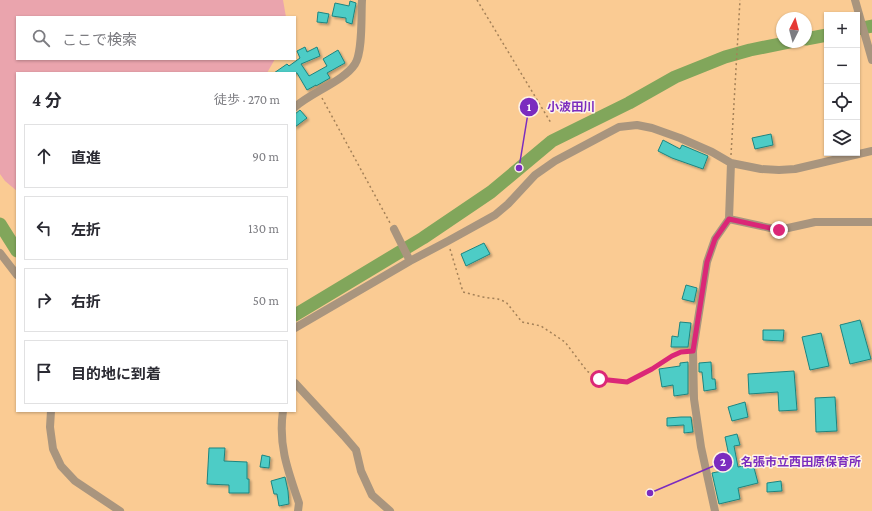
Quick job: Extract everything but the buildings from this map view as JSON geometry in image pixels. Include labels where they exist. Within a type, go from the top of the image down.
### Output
[{"type":"street","points":[[296,106],[318,90],[346,73],[356,63],[359,55],[362,0]]},
{"type":"street","points":[[855,0],[872,60]]},
{"type":"street","points":[[296,327],[410,258],[448,242],[495,215],[508,204],[535,175],[555,161],[618,128],[637,125],[652,128],[680,138],[731,162],[761,169],[795,169],[872,151]]},
{"type":"street","points":[[715,511],[700,447],[694,398],[693,351],[707,262],[715,239],[729,219],[731,162]]},
{"type":"street","points":[[729,219],[779,230],[815,222],[872,222]]},
{"type":"street","points":[[394,230],[410,258]]},
{"type":"street","points":[[0,253],[16,273]]},
{"type":"street","points":[[296,384],[356,450],[361,471],[372,495],[390,511]]},
{"type":"street","points":[[51,412],[50,427],[53,449],[61,466],[75,480],[120,511]]},
{"type":"street","points":[[283,412],[282,433],[284,456],[299,503],[298,511]]},
{"type":"path","points":[[477,0],[550,123]]},
{"type":"path","points":[[731,162],[740,0]]},
{"type":"path","points":[[318,90],[394,230]]},
{"type":"path","points":[[448,242],[463,292],[506,302],[522,322],[541,326],[565,342],[587,371],[599,379],[627,382],[652,369],[672,356],[681,352],[693,351]]},
{"type":"shaded area","points":[[0,0],[283,0],[286,16],[16,16],[16,60],[274,60],[268,72],[16,72],[16,190],[5,181],[0,174]]},
{"type":"waterway","points":[[860,28],[872,26]]},
{"type":"waterway","points":[[812,38],[824,36]]},
{"type":"waterway","points":[[296,314],[423,238],[491,192],[552,141],[629,103],[675,77],[725,57],[776,45]]},
{"type":"waterway","points":[[0,224],[16,249]]},
{"type":"place","name":"小波田川","points":[[519,168]]},
{"type":"place","name":"名張市立西田原保育所","points":[[650,493]]},
{"type":"route","points":[[599,379],[627,382],[652,369],[672,356],[681,352],[693,351],[707,262],[715,239],[729,219],[779,230]]}]
